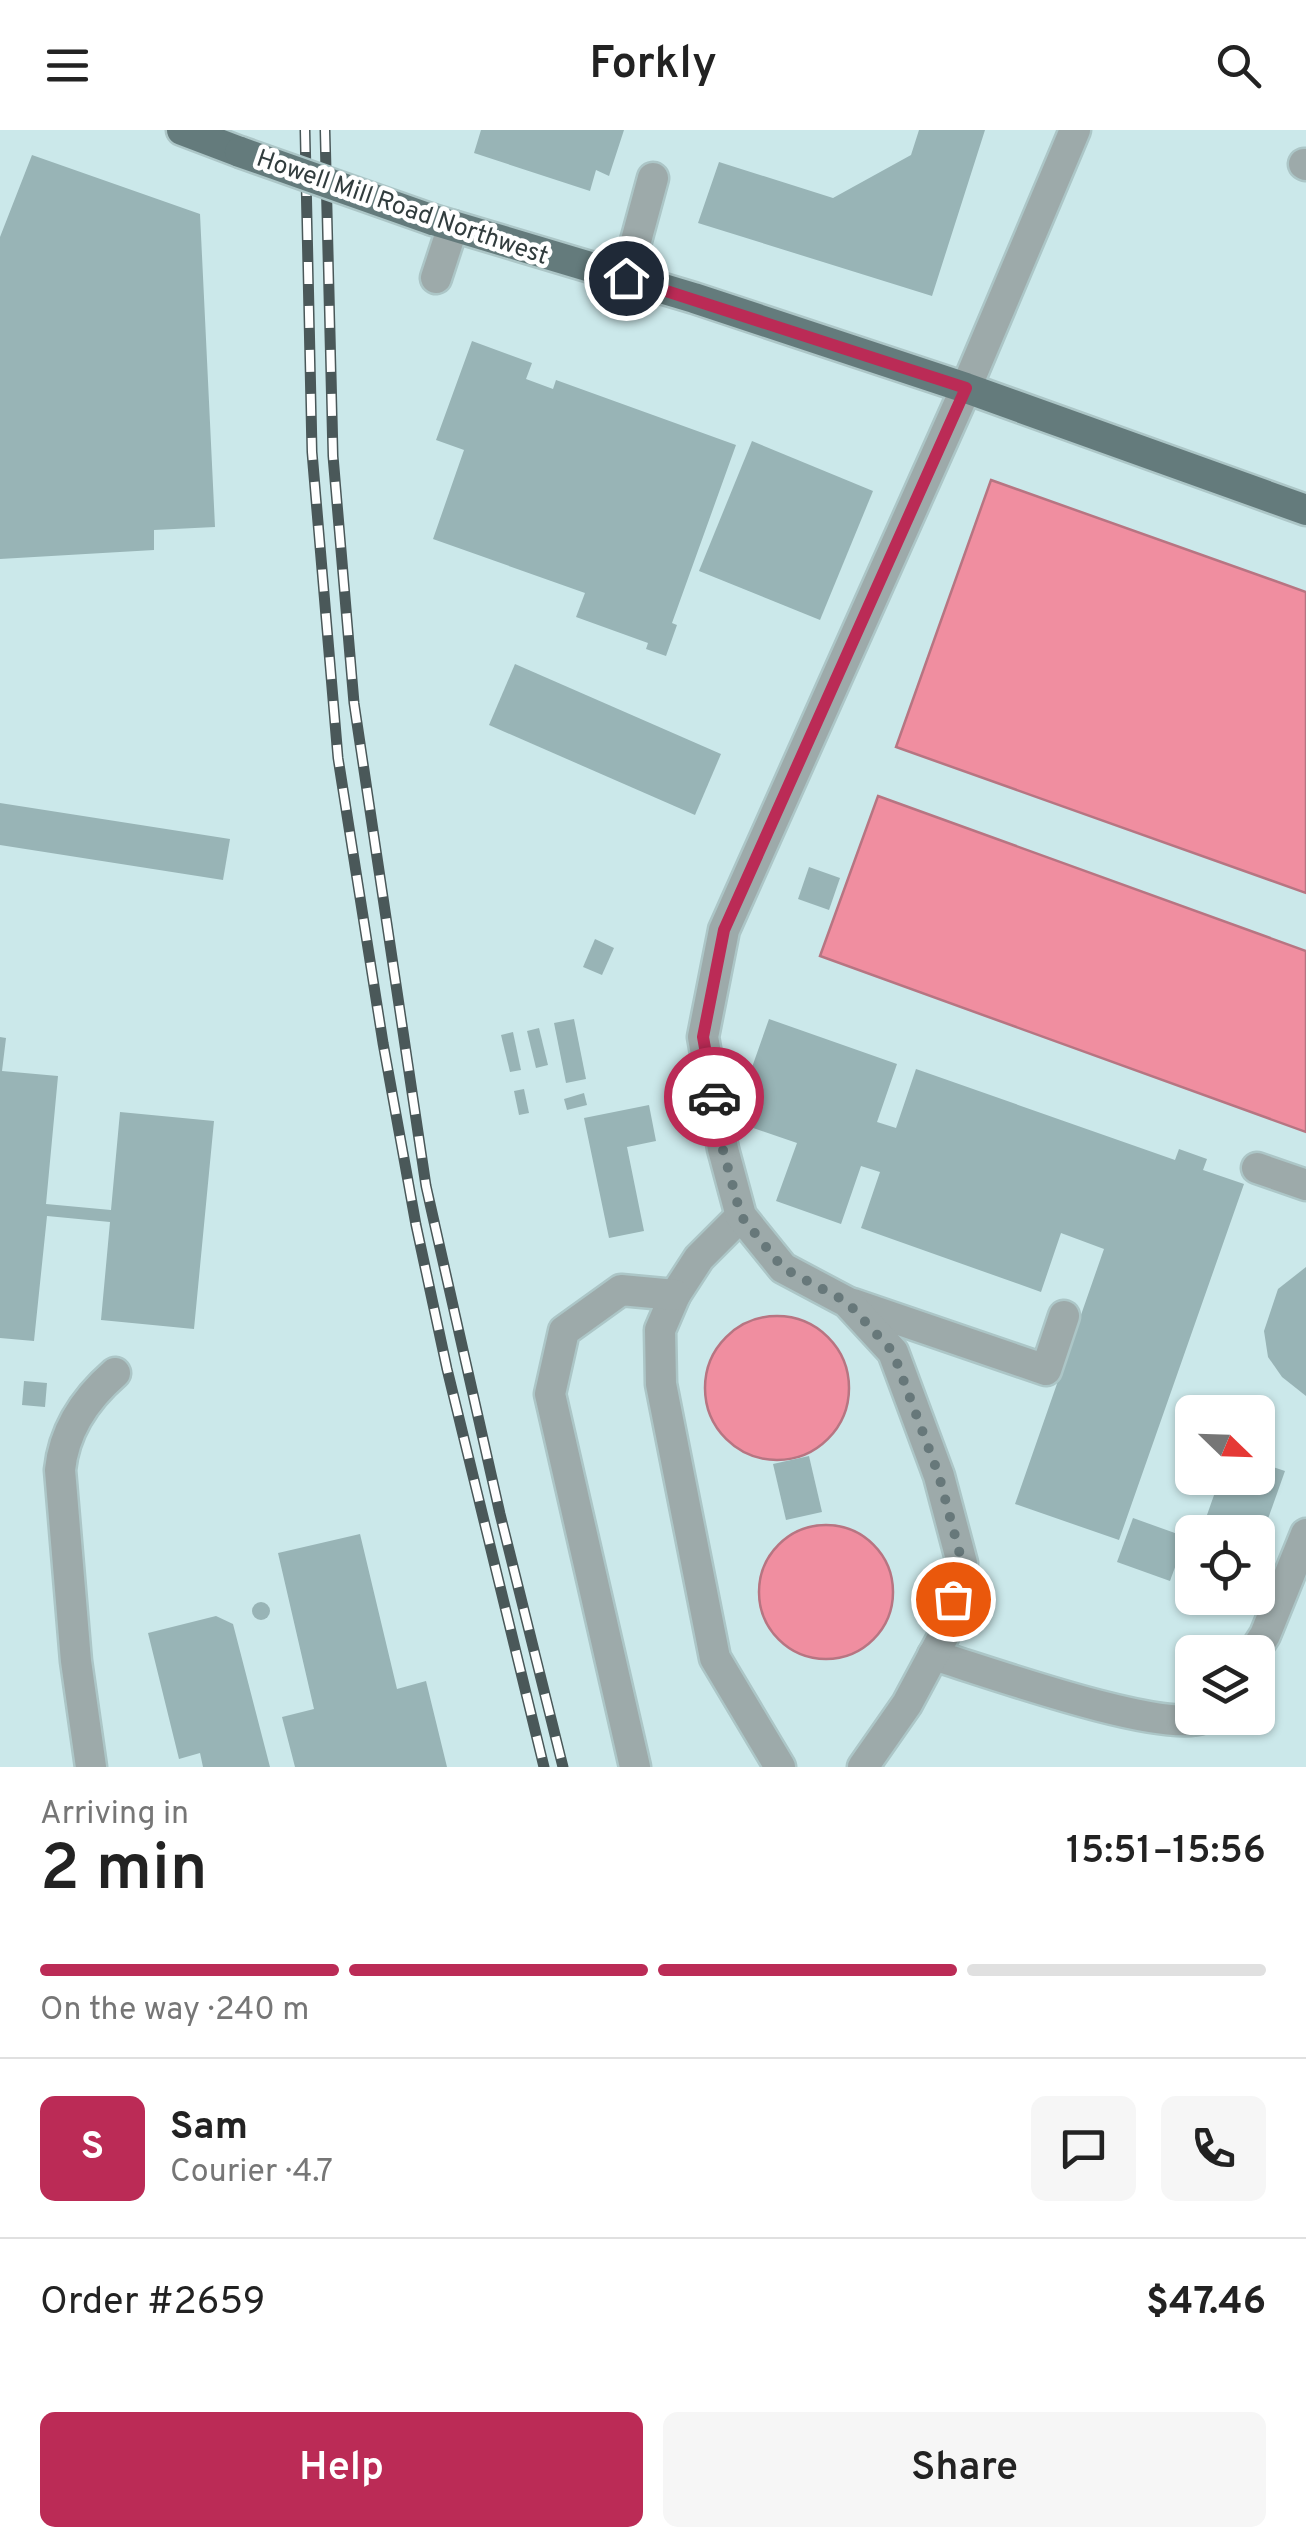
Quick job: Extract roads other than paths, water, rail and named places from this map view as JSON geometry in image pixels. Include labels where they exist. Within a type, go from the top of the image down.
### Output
[{"type":"main road","name":"Howell Mill Road Northwest","points":[[182,130],[443,223],[966,388],[1306,510]]},
{"type":"street","points":[[1064,1316],[1046,1370],[847,1302],[783,1268],[741,1216],[723,1150],[703,1037],[724,930],[829,663],[912,471],[966,388],[1075,130]]},
{"type":"street","points":[[626,278],[653,178]]},
{"type":"street","points":[[436,278],[443,223]]},
{"type":"street","points":[[1258,1168],[1306,1185]]},
{"type":"street","points":[[741,1216],[699,1258],[675,1295],[660,1330],[661,1384],[714,1658],[780,1767]]},
{"type":"street","points":[[635,1767],[550,1394],[564,1331],[621,1290],[675,1295]]},
{"type":"street","points":[[847,1302],[893,1352],[939,1476],[962,1562],[944,1635],[908,1704],[864,1767]]},
{"type":"street","points":[[92,1767],[76,1661],[60,1470],[62,1446],[72,1425],[96,1390],[115,1373]]},
{"type":"street","points":[[1264,1635],[1306,1534]]},
{"type":"street","points":[[934,1655],[1132,1714],[1175,1720]]},
{"type":"railway","points":[[305,130],[312,452],[338,758],[416,1225],[544,1767]]},
{"type":"railway","points":[[325,130],[333,456],[354,703],[426,1186],[500,1514],[563,1767]]}]
